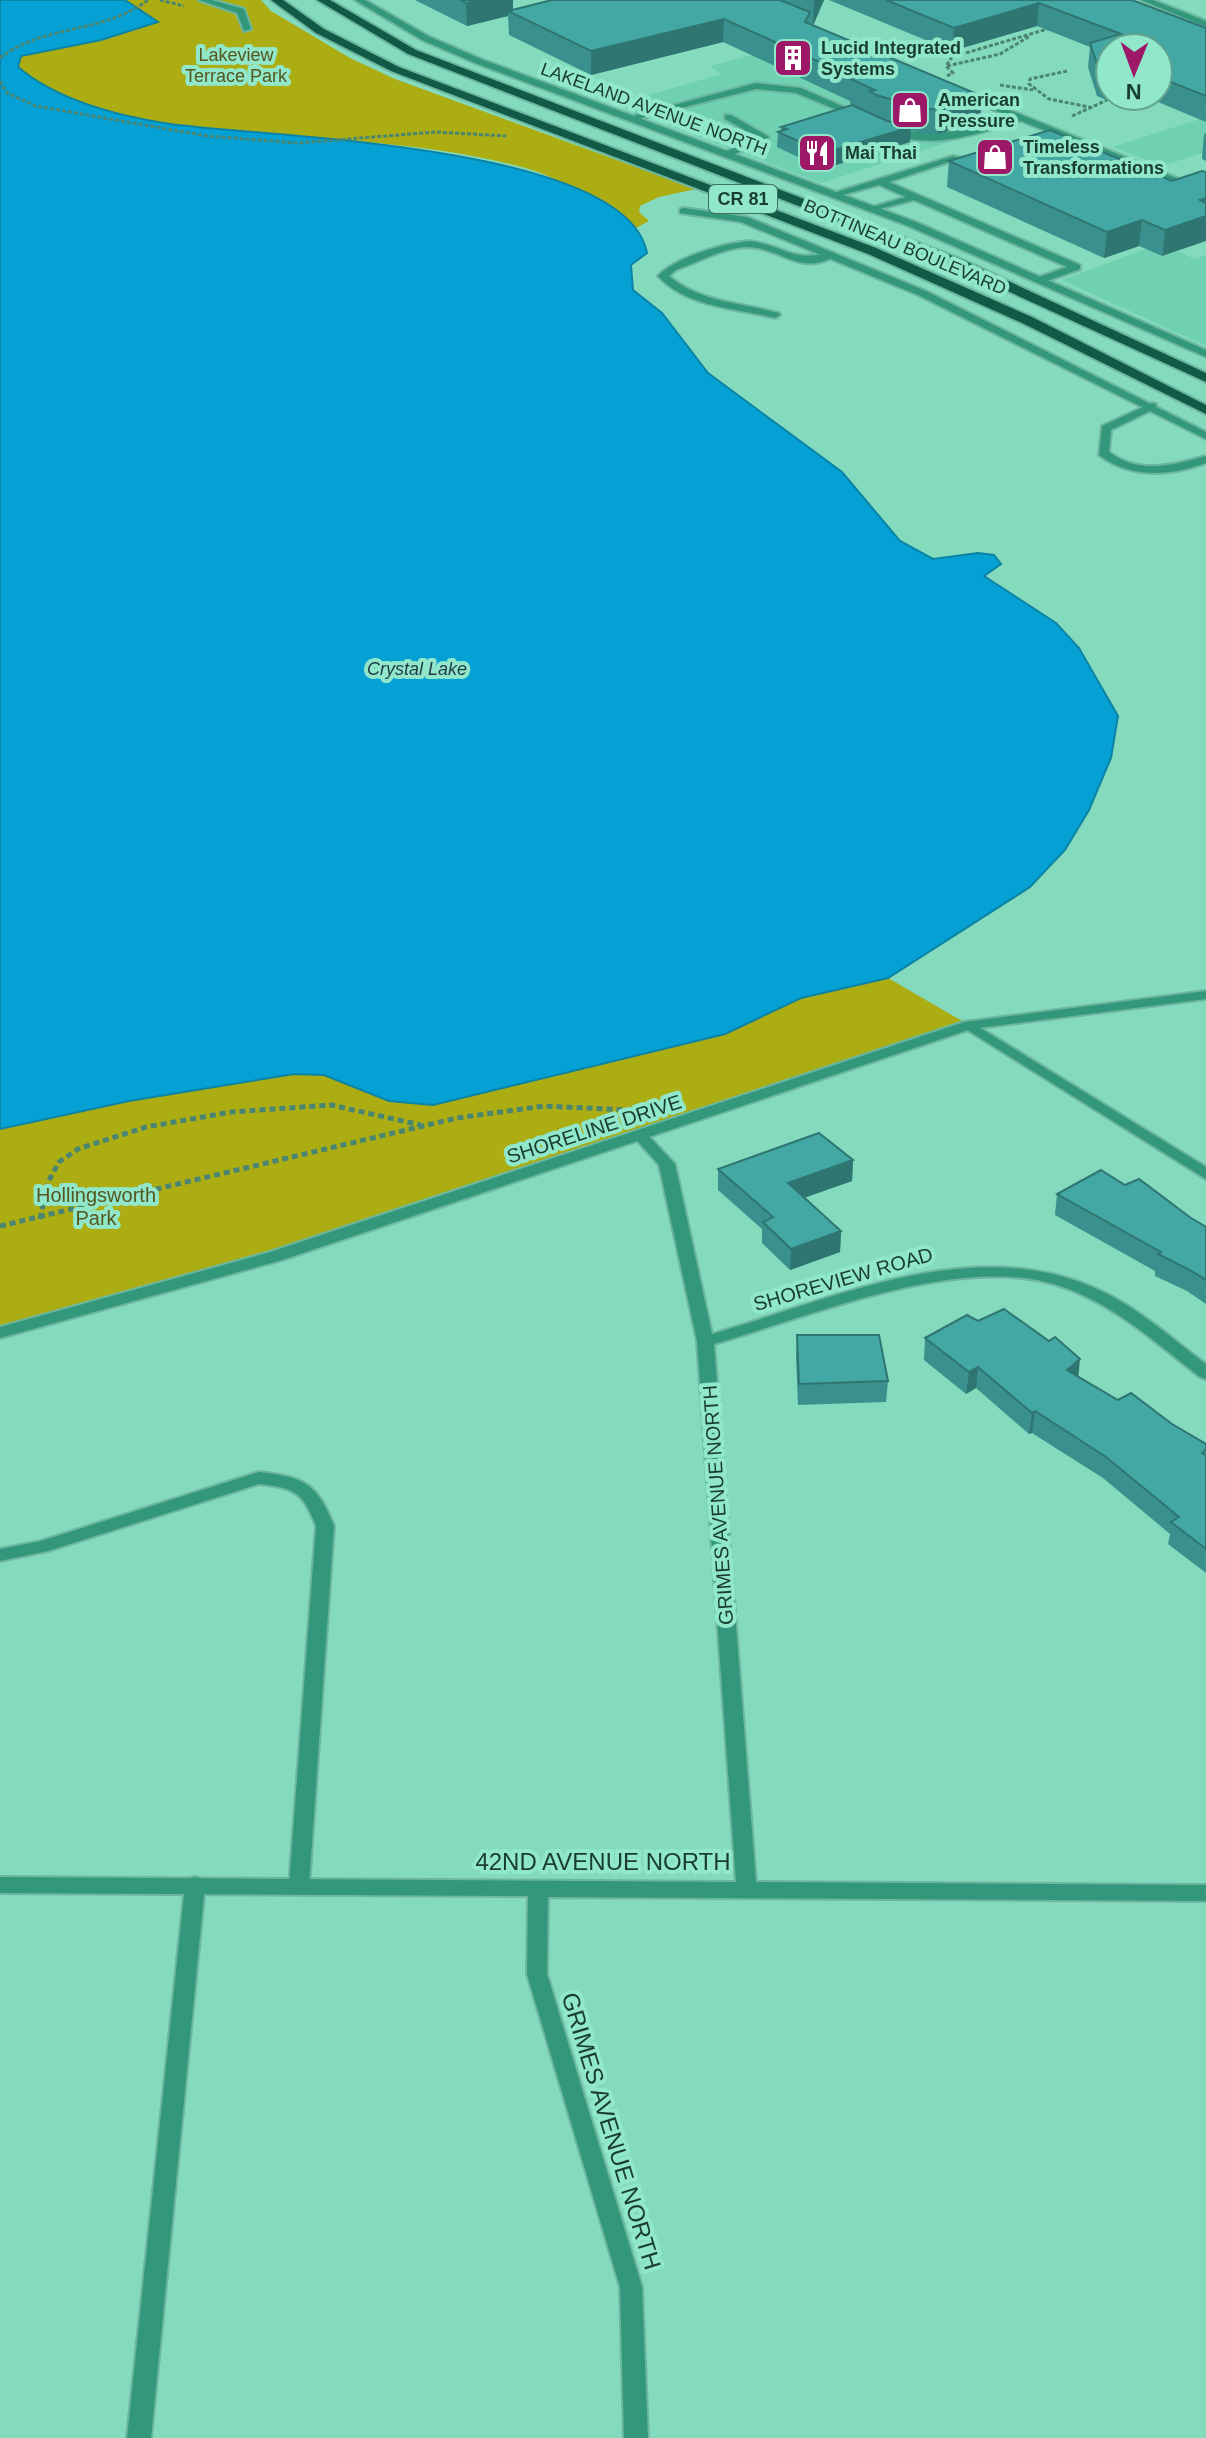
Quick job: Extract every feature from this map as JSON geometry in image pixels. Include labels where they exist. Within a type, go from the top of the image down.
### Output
[{"type":"main road","name":"BOTTINEAU BOULEVARD","points":[[276,0],[320,31],[395,69],[872,251],[1027,320],[1206,410]]},
{"type":"main road","name":"BOTTINEAU BOULEVARD","points":[[322,0],[412,52],[958,263],[1206,378]]},
{"type":"street","points":[[203,0],[241,11],[247,29]]},
{"type":"street","name":"LAKELAND AVENUE NORTH","points":[[359,0],[438,44],[875,209],[1043,279],[1206,354]]},
{"type":"street","points":[[1145,0],[1206,24]]},
{"type":"street","points":[[630,118],[733,90],[764,86],[798,90],[893,130],[925,140],[1021,118]]},
{"type":"street","points":[[956,91],[1206,193]]},
{"type":"street","points":[[728,117],[764,137],[728,154]]},
{"type":"street","points":[[835,194],[956,158]]},
{"type":"street","points":[[880,182],[1076,267],[1043,279]]},
{"type":"street","points":[[875,209],[915,197]]},
{"type":"street","points":[[684,211],[743,219],[922,293],[1152,406],[1206,436]]},
{"type":"street","points":[[775,315],[709,300],[681,290],[663,276],[672,268],[746,245],[760,246],[796,262],[814,262],[832,255]]},
{"type":"street","points":[[1152,406],[1106,428],[1103,453],[1111,460],[1143,469],[1182,468],[1206,459]]},
{"type":"street","name":"SHORELINE DRIVE","points":[[0,1333],[276,1256],[969,1025],[1206,995]]},
{"type":"street","points":[[969,1025],[1206,1174]]},
{"type":"street","name":"GRIMES AVENUE NORTH","points":[[640,1135],[667,1164],[705,1341],[747,1889]]},
{"type":"street","name":"SHOREVIEW ROAD","points":[[705,1341],[921,1277],[962,1270],[1008,1270],[1052,1278],[1093,1294],[1130,1315],[1206,1373]]},
{"type":"street","points":[[0,1555],[42,1547],[259,1478],[293,1482],[314,1496],[325,1526],[299,1886]]},
{"type":"street","name":"42ND AVENUE NORTH","points":[[0,1885],[1206,1893]]},
{"type":"street","points":[[139,2438],[195,1885]]},
{"type":"street","name":"GRIMES AVENUE NORTH","points":[[538,1888],[537,1974],[631,2287],[636,2438]]},
{"type":"path","points":[[0,58],[26,43],[117,19],[146,1]]},
{"type":"path","points":[[946,66],[952,57],[1052,28]]},
{"type":"path","points":[[946,66],[1000,54],[1034,33]]},
{"type":"path","points":[[946,66],[953,73],[947,76]]},
{"type":"path","points":[[1067,71],[1030,79],[1029,84],[1049,99],[1094,108]]},
{"type":"path","points":[[0,81],[7,93],[36,106],[219,137],[322,142],[410,133],[463,133]]},
{"type":"path","points":[[1066,118],[1094,108]]},
{"type":"path","points":[[40,1219],[49,1177],[59,1161],[78,1147],[103,1138],[187,1119],[290,1105],[336,1105],[373,1117],[426,1126]]},
{"type":"path","points":[[0,1226],[426,1126],[544,1106],[627,1110],[650,1105]]},
{"type":"shaded area","points":[[810,40],[1005,124],[821,183],[615,105],[721,74],[710,66]]},
{"type":"shaded area","points":[[1206,117],[1206,152],[1161,166],[1113,147]]},
{"type":"shaded area","points":[[1146,249],[1162,256],[1177,251],[1195,259],[1206,255],[1206,346],[1062,280]]},
{"type":"green space","name":"Lakeview Terrace Park","points":[[125,0],[261,0],[271,11],[350,58],[395,79],[696,189],[659,197],[640,206],[639,212],[649,221],[634,229],[624,218],[532,170],[449,152],[156,122],[81,103],[47,87],[18,67],[21,56],[101,40],[157,22]]},
{"type":"green space","name":"Hollingsworth Park","points":[[888,978],[969,1025],[276,1256],[0,1333],[0,1129],[129,1101],[294,1074],[324,1075],[389,1101],[433,1105],[725,1034],[801,998]]},
{"type":"water","name":"Crystal Lake","points":[[0,0],[125,0],[158,22],[101,40],[21,56],[18,67],[34,79],[90,105],[170,124],[356,142],[435,152],[511,167],[577,188],[624,216],[647,253],[631,265],[633,290],[662,313],[708,373],[842,472],[900,541],[933,559],[978,553],[994,555],[1001,564],[984,576],[1056,623],[1079,648],[1118,716],[1111,758],[1089,810],[1065,850],[1030,887],[888,978],[801,998],[725,1034],[433,1105],[389,1101],[324,1075],[294,1074],[129,1101],[0,1129]]},
{"type":"building","points":[[552,0],[780,0],[810,12],[805,22],[982,96],[940,109],[926,109],[876,95],[870,91],[875,90],[851,79],[855,78],[724,19],[591,51],[508,11]]},
{"type":"building","points":[[886,0],[1132,0],[1206,28],[1206,96],[1174,83],[1174,32],[1116,32],[1039,3],[954,28]]},
{"type":"building","points":[[852,105],[887,121],[911,127],[824,153],[778,132],[787,129],[781,127]]},
{"type":"building","points":[[1050,130],[1172,181],[1206,172],[1206,198],[1200,200],[1206,203],[1206,216],[1165,230],[1142,220],[1107,232],[949,161]]},
{"type":"building","points":[[819,1133],[853,1160],[788,1183],[841,1231],[791,1249],[763,1222],[773,1217],[718,1169]]},
{"type":"building","points":[[1101,1170],[1125,1185],[1139,1179],[1206,1227],[1206,1280],[1057,1194]]},
{"type":"building","points":[[1004,1309],[1049,1341],[1055,1337],[1080,1359],[1067,1370],[1118,1400],[1131,1393],[1172,1424],[1206,1444],[1202,1453],[1206,1455],[1206,1549],[1171,1522],[1179,1517],[1106,1457],[1035,1411],[1032,1413],[978,1367],[969,1372],[925,1338],[967,1315],[978,1321]]},
{"type":"building","points":[[797,1335],[879,1335],[888,1381],[799,1384]]},
{"type":"place","name":"Lucid Integrated Systems","points":[[793,58]]},
{"type":"place","name":"American Pressure","points":[[910,110]]},
{"type":"place","name":"Mai Thai","points":[[817,153]]},
{"type":"place","name":"Timeless Transformations","points":[[995,157]]}]
